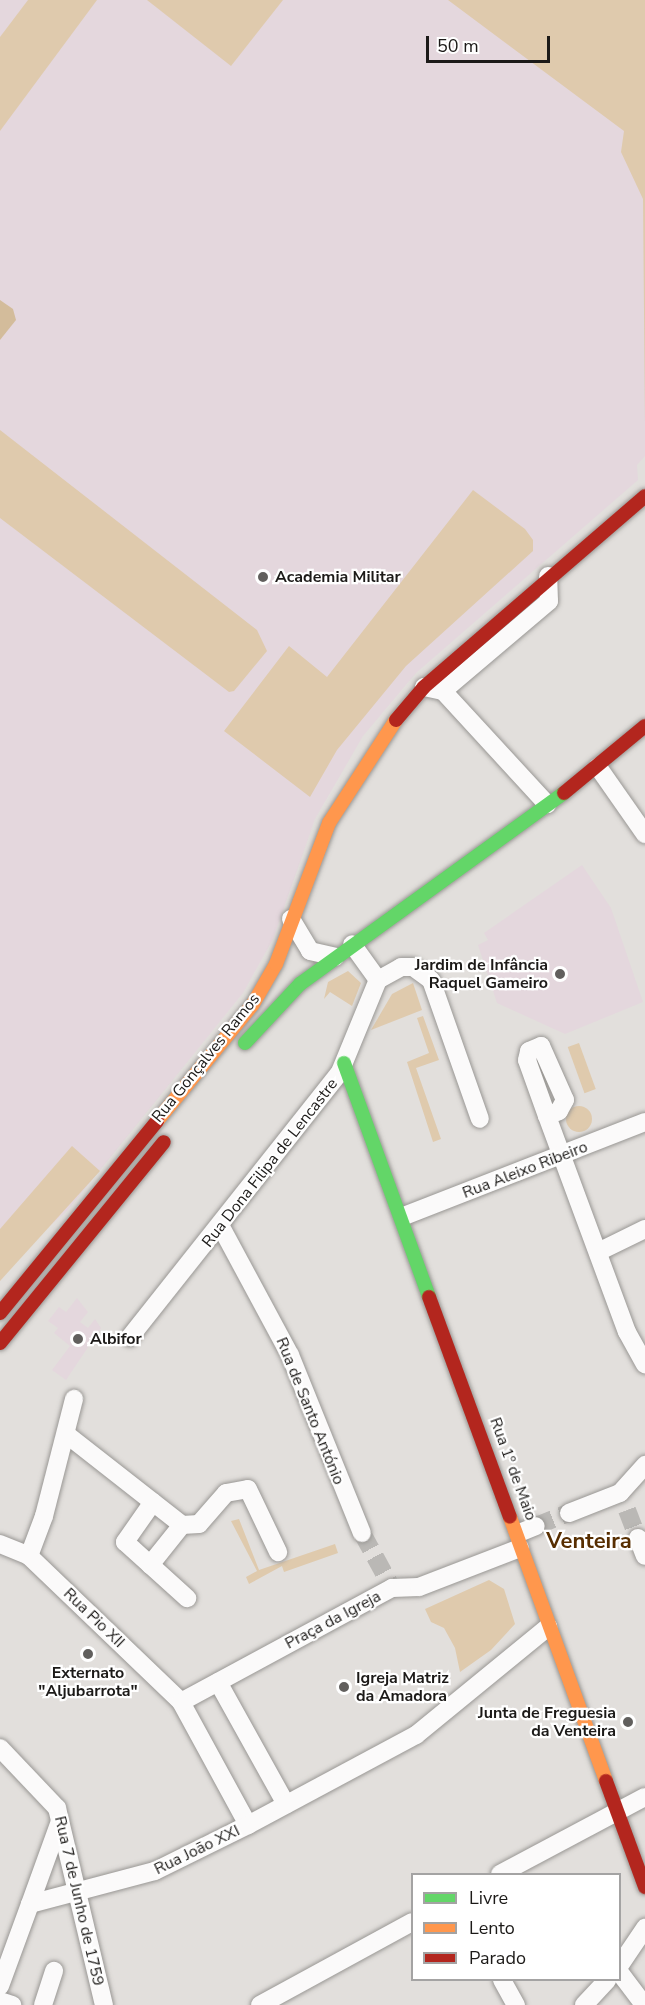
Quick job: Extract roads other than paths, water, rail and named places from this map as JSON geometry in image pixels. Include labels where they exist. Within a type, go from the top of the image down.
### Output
[{"type":"main road","name":"Rua Gonçalves Ramos","points":[[0,1313],[253,1004],[276,964],[329,823],[381,737],[424,687],[548,576],[645,496]]},
{"type":"main road","points":[[335,957],[598,767],[645,726]]},
{"type":"main road","name":"Rua Gonçalves Ramos","points":[[238,1051],[267,1015],[335,957]]},
{"type":"main road","name":"Rua 1º de Maio","points":[[344,1063],[404,1216],[548,1627],[615,1813],[645,1887]]},
{"type":"main road","name":"Rua Gonçalves Ramos","points":[[0,1343],[171,1133]]},
{"type":"street","points":[[442,691],[549,601],[548,576]]},
{"type":"street","points":[[424,687],[442,691],[547,804]]},
{"type":"street","points":[[598,767],[645,834]]},
{"type":"street","points":[[291,919],[310,951],[335,957]]},
{"type":"street","points":[[352,944],[378,980],[401,967],[413,967],[431,980],[480,1119]]},
{"type":"street","name":"Rua Dona Filipa de Lencastre","points":[[130,1337],[221,1227],[344,1063],[378,980]]},
{"type":"street","points":[[547,1116],[627,1332],[645,1364]]},
{"type":"street","name":"Rua Aleixo Ribeiro","points":[[404,1216],[645,1122]]},
{"type":"street","name":"Rua de Santo António","points":[[221,1227],[291,1355],[362,1533]]},
{"type":"street","points":[[598,1252],[645,1230]]},
{"type":"street","points":[[29,1556],[66,1434],[74,1399]]},
{"type":"street","points":[[66,1434],[182,1525],[199,1524],[226,1493],[248,1489],[278,1552]]},
{"type":"street","points":[[569,1513],[624,1502],[645,1466]]},
{"type":"street","points":[[153,1502],[125,1539],[187,1598]]},
{"type":"street","points":[[150,1565],[182,1525]]},
{"type":"street","name":"Praça da Igreja","points":[[181,1702],[392,1588],[419,1587],[519,1541],[536,1526]]},
{"type":"street","points":[[638,1538],[645,1556]]},
{"type":"street","name":"Rua Pio XII","points":[[0,1544],[29,1556],[181,1702]]},
{"type":"street","points":[[181,1702],[249,1825],[416,1735],[548,1627]]},
{"type":"street","points":[[218,1682],[286,1804]]},
{"type":"street","name":"Rua 7 de Junho de 1759","points":[[0,1748],[54,1800],[104,2005]]},
{"type":"street","points":[[504,1873],[645,1797]]},
{"type":"street","points":[[0,1986],[60,1821]]},
{"type":"street","name":"Rua João XXI","points":[[30,1904],[77,1894],[155,1871],[249,1825]]},
{"type":"street","points":[[260,2005],[411,1923]]},
{"type":"street","points":[[621,1964],[645,1928]]},
{"type":"street","points":[[43,2005],[54,1971]]},
{"type":"street","points":[[621,1974],[644,2005]]},
{"type":"street","points":[[502,1981],[512,2004]]},
{"type":"street","points":[[584,2005],[606,1981]]},
{"type":"street","points":[[0,2001],[12,2005]]},
{"type":"tunnel","points":[[627,1510],[638,1538]]},
{"type":"tunnel","points":[[536,1526],[569,1513]]},
{"type":"tunnel","points":[[362,1533],[392,1588]]},
{"type":"place","name":"Academia Militar","points":[[263,577]]},
{"type":"place","name":"Jardim de Infância Raquel Gameiro","points":[[560,974]]},
{"type":"place","name":"Albifor","points":[[78,1339]]},
{"type":"place","name":"Externato \"Aljubarrota\"","points":[[88,1654]]},
{"type":"place","name":"Igreja Matriz da Amadora","points":[[344,1687]]},
{"type":"place","name":"Junta de Freguesia da Venteira","points":[[628,1722]]},
{"type":"district","name":"Venteira","points":[[589,1542]]}]
